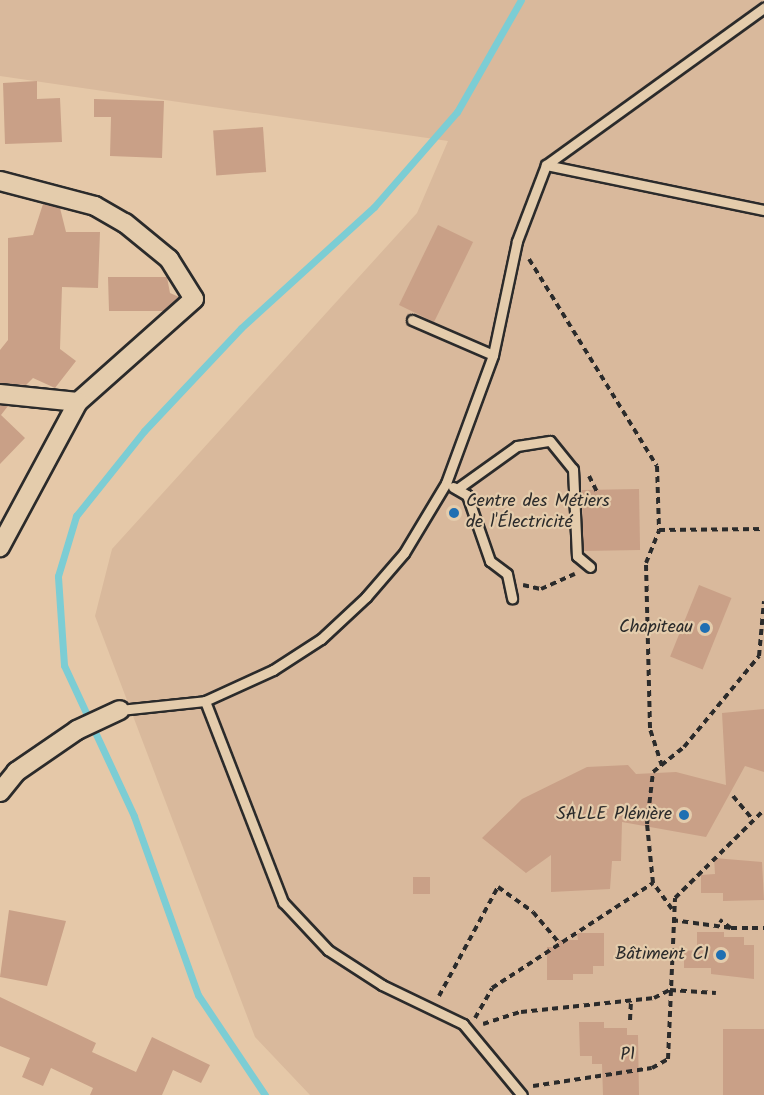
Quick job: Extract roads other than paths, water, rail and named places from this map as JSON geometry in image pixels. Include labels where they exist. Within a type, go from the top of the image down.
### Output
[{"type":"street","points":[[0,181],[95,206],[125,223],[169,259],[194,299],[78,402],[0,547]]},
{"type":"street","points":[[0,394],[78,402]]},
{"type":"street","points":[[0,792],[16,772],[77,730],[120,710]]},
{"type":"lane","points":[[120,710],[205,701],[273,670],[321,639],[404,553],[446,483],[493,355],[517,241],[546,165],[764,9]]},
{"type":"lane","points":[[546,165],[764,210]]},
{"type":"lane","points":[[412,320],[493,355]]},
{"type":"lane","points":[[457,489],[517,446],[550,441],[573,469],[577,556],[590,567]]},
{"type":"lane","points":[[446,483],[467,495],[490,561],[509,583],[512,598]]},
{"type":"lane","points":[[205,701],[283,902],[328,950],[382,985],[433,1008],[468,1029],[521,1092]]},
{"type":"waterway","points":[[265,1095],[198,995],[134,816],[64,665],[58,576],[76,516],[144,431],[241,328],[374,207],[457,112],[521,0]]},
{"type":"place","name":"Centre des Métiers de l'Électricité","points":[[454,513]]},
{"type":"place","name":"Chapiteau","points":[[705,628]]},
{"type":"place","name":"SALLE Plénière","points":[[684,815]]},
{"type":"place","name":"Bâtiment C1","points":[[721,955]]}]
